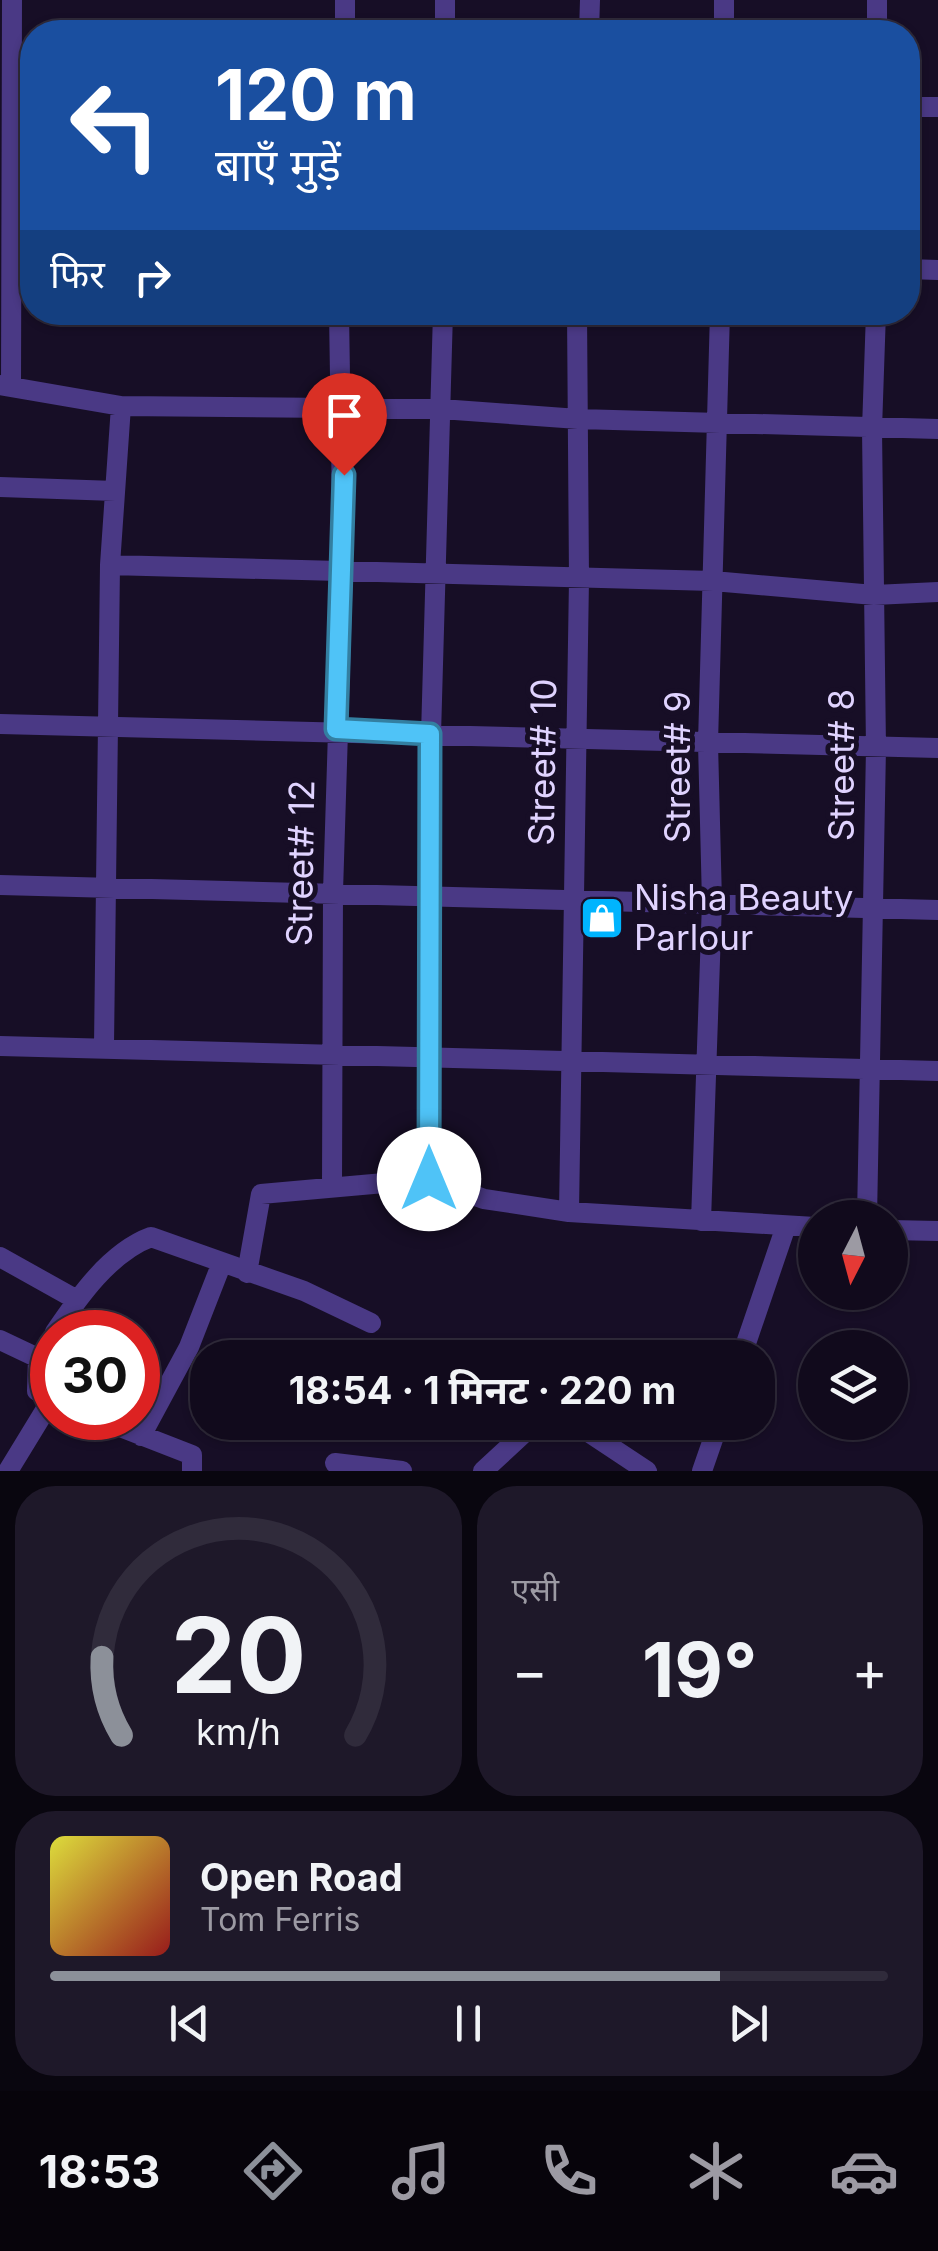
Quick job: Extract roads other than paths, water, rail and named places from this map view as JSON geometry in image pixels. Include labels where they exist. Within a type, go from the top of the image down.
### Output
[{"type":"street","points":[[12,0],[16,246],[5,386],[121,406],[442,409],[578,419],[938,429]]},
{"type":"street","name":"Street# 12","points":[[332,1185],[332,892],[344,571],[340,325]]},
{"type":"street","points":[[429,1179],[430,734],[443,325]]},
{"type":"street","name":"Street# 10","points":[[569,1212],[579,579],[577,325]]},
{"type":"street","name":"Street# 9","points":[[701,1221],[712,902],[708,743],[720,325]]},
{"type":"street","name":"Street# 8","points":[[868,1200],[876,748],[872,429],[876,325]]},
{"type":"street","points":[[104,1045],[110,566],[121,406]]},
{"type":"street","points":[[0,487],[115,491]]},
{"type":"street","points":[[110,566],[713,581],[874,596],[938,592]]},
{"type":"street","points":[[0,724],[336,729],[575,740],[938,748]]},
{"type":"street","points":[[0,885],[938,910]]},
{"type":"street","points":[[0,1046],[104,1045],[430,1059],[707,1062],[938,1071]]},
{"type":"street","points":[[247,1273],[260,1194],[332,1185],[429,1179],[484,1199],[569,1212],[798,1227]]},
{"type":"street","points":[[747,1340],[786,1226]]},
{"type":"street","points":[[908,1231],[938,1232]]},
{"type":"street","points":[[70,1310],[139,1241],[151,1237],[304,1292],[371,1323]]},
{"type":"street","points":[[0,1257],[77,1300]]},
{"type":"street","points":[[160,1400],[188,1346],[221,1265]]},
{"type":"street","points":[[0,1340],[30,1354]]},
{"type":"street","points":[[8,1471],[30,1434]]},
{"type":"street","points":[[152,1440],[192,1455],[192,1471]]},
{"type":"street","points":[[483,1471],[517,1440]]},
{"type":"street","points":[[600,1440],[646,1471]]},
{"type":"street","points":[[702,1471],[712,1440]]},
{"type":"street","points":[[335,1463],[402,1471]]},
{"type":"place","name":"Nisha Beauty Parlour","points":[[602,918]]}]
